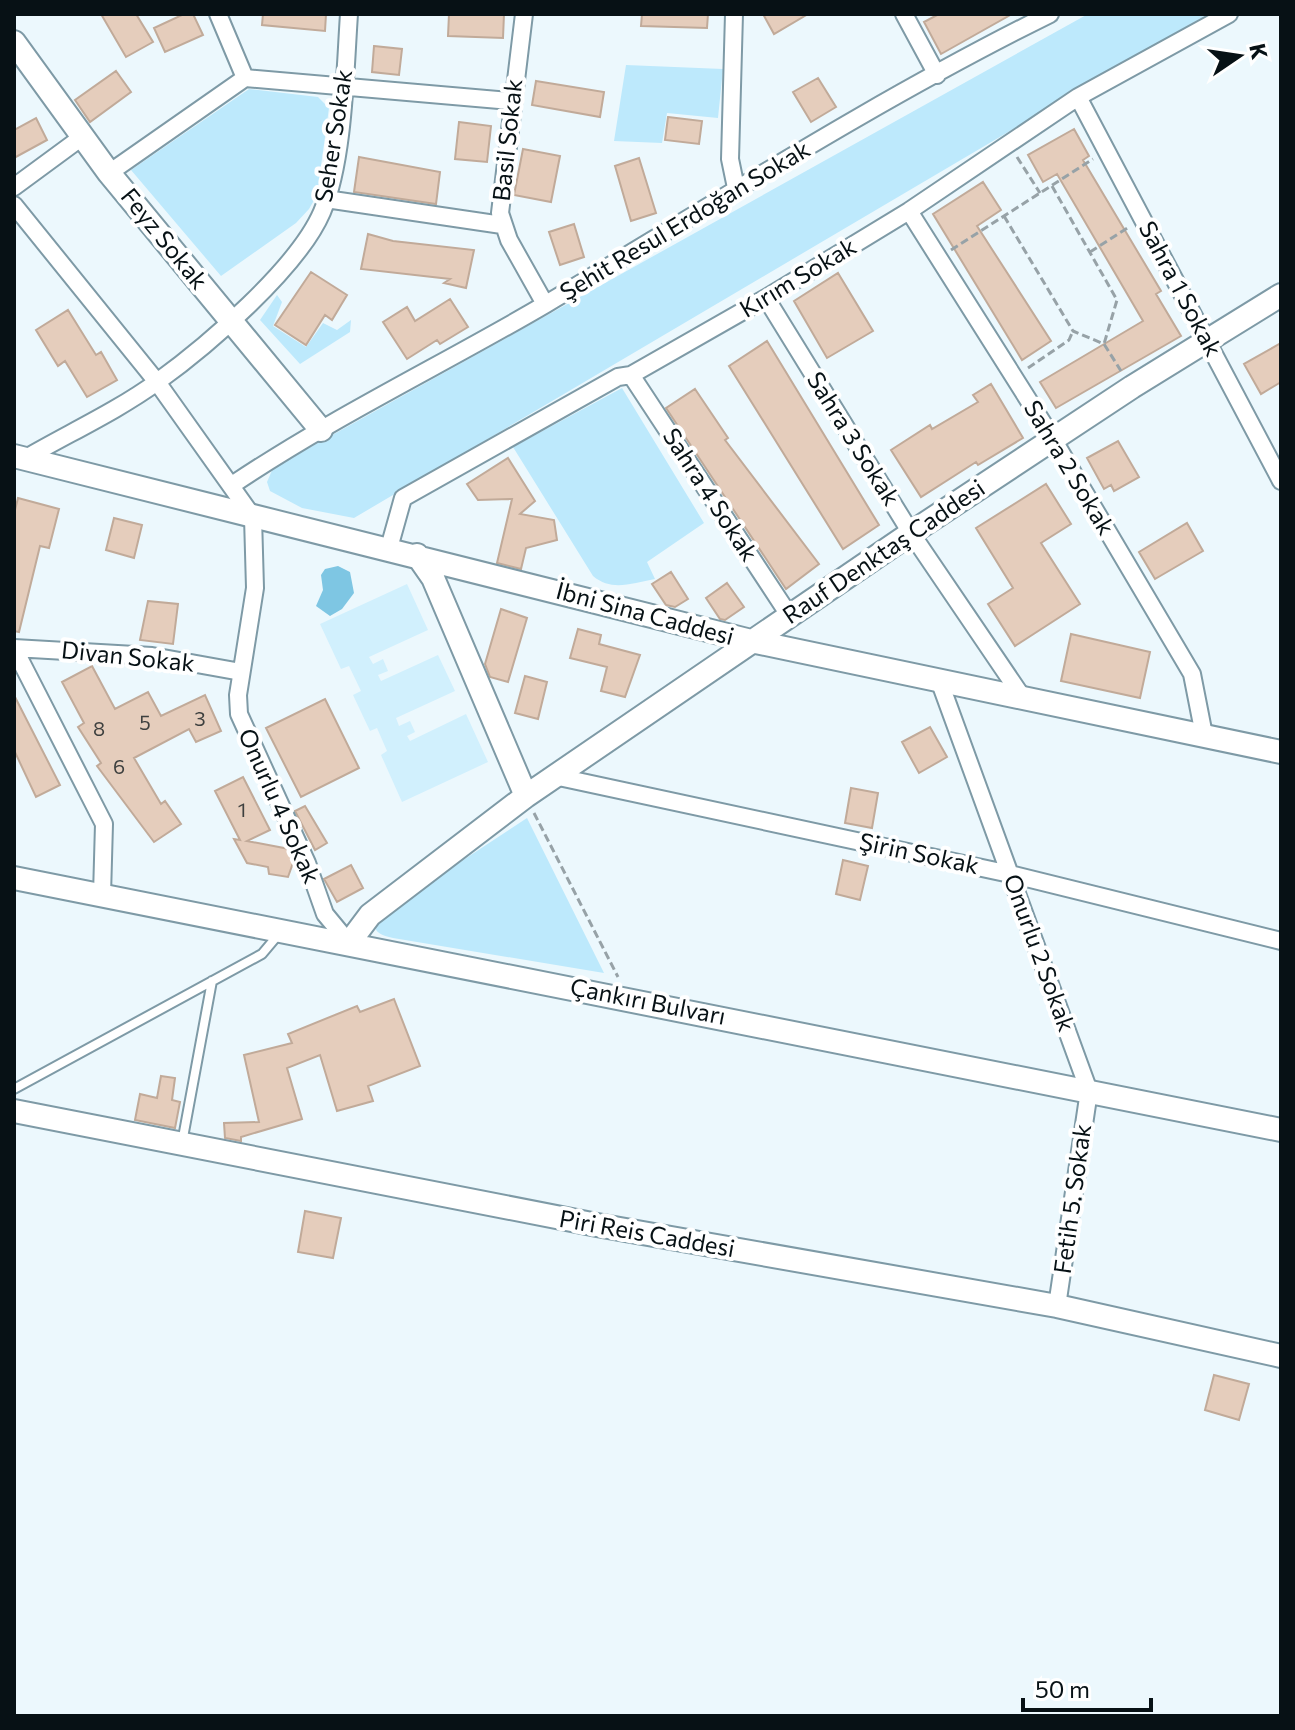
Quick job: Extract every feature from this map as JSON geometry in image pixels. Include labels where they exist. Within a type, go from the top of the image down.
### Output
[{"type":"street","points":[[218,14],[245,78]]},
{"type":"street","name":"Seher Sokak","points":[[20,457],[157,382],[230,320],[291,258],[313,228],[326,199],[344,86],[349,14]]},
{"type":"street","name":"Basil Sokak","points":[[524,14],[500,205],[502,225],[545,304]]},
{"type":"street","points":[[734,14],[730,159],[736,188]]},
{"type":"street","points":[[904,14],[937,75]]},
{"type":"street","name":"Kırım Sokak","points":[[389,548],[403,498],[766,298],[909,211],[1078,97],[1229,14]]},
{"type":"street","name":"Şehit Resul Erdoğan Sokak","points":[[232,485],[321,430],[545,304],[736,188],[1044,15]]},
{"type":"street","name":"Feyz Sokak","points":[[14,42],[109,173],[321,430]]},
{"type":"street","points":[[109,173],[245,78],[511,101]]},
{"type":"street","name":"Sahra 1 Sokak","points":[[1078,97],[1281,481]]},
{"type":"street","points":[[14,187],[82,137]]},
{"type":"street","points":[[326,199],[502,225]]},
{"type":"street","points":[[14,205],[157,382],[253,517]]},
{"type":"street","name":"Sahra 2 Sokak","points":[[909,211],[1053,439],[1192,674],[1204,735]]},
{"type":"street","name":"Rauf Denktaş Caddesi","points":[[349,943],[370,915],[554,776],[1053,439],[1281,295]]},
{"type":"street","name":"Sahra 3 Sokak","points":[[766,298],[911,533],[1023,698]]},
{"type":"street","name":"Sahra 4 Sokak","points":[[631,375],[789,615]]},
{"type":"street","name":"İbni Sina Caddesi","points":[[20,457],[751,641],[1281,752]]},
{"type":"street","name":"Onurlu 4 Sokak","points":[[253,517],[255,588],[241,672],[239,714],[307,863],[325,914],[349,943]]},
{"type":"street","points":[[417,555],[433,578],[526,796]]},
{"type":"street","points":[[14,648],[104,824],[102,895]]},
{"type":"street","name":"Divan Sokak","points":[[14,648],[152,656],[241,672]]},
{"type":"street","name":"Onurlu 2 Sokak","points":[[939,680],[1089,1091]]},
{"type":"street","name":"Şirin Sokak","points":[[554,776],[1010,874],[1281,941]]},
{"type":"street","name":"Çankırı Bulvarı","points":[[14,878],[1281,1130]]},
{"type":"street","name":"Fetih 5. Sokak","points":[[1057,1306],[1089,1091]]},
{"type":"street","name":"Piri Reis Caddesi","points":[[14,1111],[597,1225],[1057,1306],[1281,1356]]},
{"type":"lane","points":[[14,1089],[262,954],[282,930]]},
{"type":"lane","points":[[181,1144],[212,981]]},
{"type":"path","points":[[1009,143],[1040,193]]},
{"type":"path","points":[[939,259],[1106,150]]},
{"type":"path","points":[[1052,186],[1117,300],[1104,344]]},
{"type":"path","points":[[1004,216],[1073,331],[1104,344],[1132,387]]},
{"type":"path","points":[[1090,252],[1143,219]]},
{"type":"path","points":[[1014,377],[1069,340],[1073,331]]},
{"type":"path","points":[[526,796],[629,998]]},
{"type":"shaded area","points":[[1088,14],[1208,14],[354,518],[302,508],[270,491],[267,482],[273,468]]},
{"type":"shaded area","points":[[626,65],[723,69],[718,118],[667,113],[662,143],[614,141]]},
{"type":"shaded area","points":[[249,89],[318,97],[329,108],[317,195],[296,223],[221,276],[131,170]]},
{"type":"shaded area","points":[[277,295],[282,302],[273,326],[306,347],[323,323],[337,330],[351,320],[350,332],[300,364],[260,320]]},
{"type":"shaded area","points":[[622,388],[704,523],[647,562],[655,579],[615,585],[593,576],[513,447]]},
{"type":"shaded area","points":[[338,566],[350,572],[354,593],[342,609],[330,616],[316,606],[323,590],[321,575],[325,569]]},
{"type":"shaded area","points":[[407,584],[428,630],[369,657],[373,664],[383,659],[388,671],[378,675],[381,681],[438,655],[455,691],[396,718],[399,726],[410,721],[415,732],[407,736],[410,741],[466,714],[488,762],[402,802],[381,755],[387,751],[377,728],[370,731],[353,695],[361,691],[349,666],[341,669],[320,624]]},
{"type":"shaded area","points":[[527,818],[604,973],[393,938],[376,930],[375,918]]},
{"type":"building","points":[[101,14],[136,14],[153,42],[126,57]]},
{"type":"building","points":[[184,14],[193,14],[203,35],[165,52],[154,28]]},
{"type":"building","points":[[263,14],[326,14],[325,31],[262,25]]},
{"type":"building","points":[[449,14],[504,14],[503,38],[448,36]]},
{"type":"building","points":[[642,14],[708,14],[707,28],[641,26]]},
{"type":"building","points":[[763,14],[808,14],[774,34]]},
{"type":"building","points":[[939,14],[1012,14],[941,54],[924,22]]},
{"type":"building","points":[[374,46],[402,49],[399,75],[372,72]]},
{"type":"building","points":[[116,71],[131,92],[90,122],[75,100]]},
{"type":"building","points":[[818,78],[836,107],[811,122],[793,92]]},
{"type":"building","points":[[536,81],[604,92],[600,117],[532,105]]},
{"type":"building","points":[[668,117],[702,121],[699,144],[665,140]]},
{"type":"building","points":[[36,118],[47,140],[14,158],[14,130]]},
{"type":"building","points":[[459,122],[491,126],[487,162],[455,159]]},
{"type":"building","points":[[1074,129],[1089,156],[1083,160],[1161,291],[1156,294],[1181,336],[1056,408],[1040,382],[1143,321],[1057,174],[1043,182],[1028,155]]},
{"type":"building","points":[[523,149],[560,156],[551,202],[514,195]]},
{"type":"building","points":[[359,157],[440,172],[436,204],[354,192]]},
{"type":"building","points":[[639,158],[656,213],[631,221],[615,166]]},
{"type":"building","points":[[983,182],[1001,210],[977,226],[1051,341],[1022,360],[933,214]]},
{"type":"building","points":[[574,224],[584,257],[560,265],[549,232]]},
{"type":"building","points":[[368,234],[393,241],[474,250],[466,288],[444,283],[450,279],[361,269]]},
{"type":"building","points":[[311,272],[347,295],[332,320],[325,315],[306,345],[275,325]]},
{"type":"building","points":[[838,273],[873,331],[827,358],[794,301]]},
{"type":"building","points":[[450,299],[468,327],[440,344],[437,340],[407,359],[383,322],[407,307],[415,321]]},
{"type":"building","points":[[68,310],[96,355],[101,352],[117,380],[87,397],[65,361],[58,366],[36,330]]},
{"type":"building","points":[[767,341],[879,525],[843,549],[729,366]]},
{"type":"building","points":[[1281,343],[1281,382],[1261,394],[1244,364]]},
{"type":"building","points":[[991,384],[1023,438],[978,465],[976,462],[921,497],[891,450],[930,425],[932,429],[978,402],[973,395]]},
{"type":"building","points":[[695,389],[728,438],[725,440],[819,564],[786,589],[666,408]]},
{"type":"building","points":[[1118,441],[1139,477],[1114,491],[1111,485],[1104,489],[1087,458]]},
{"type":"building","points":[[508,458],[535,501],[520,514],[554,520],[557,540],[526,548],[521,569],[497,563],[512,499],[478,500],[467,484]]},
{"type":"building","points":[[1046,484],[1071,524],[1041,543],[1080,604],[1015,646],[988,604],[1013,588],[976,528]]},
{"type":"building","points":[[18,498],[59,509],[49,548],[40,546],[19,632],[14,631],[14,514]]},
{"type":"building","points":[[114,518],[142,525],[134,558],[106,550]]},
{"type":"building","points":[[1187,523],[1203,551],[1155,579],[1139,552]]},
{"type":"building","points":[[671,572],[688,599],[675,607],[666,605],[652,584]]},
{"type":"building","points":[[727,583],[744,607],[725,620],[720,619],[706,598]]},
{"type":"building","points":[[148,601],[178,604],[173,644],[140,640]]},
{"type":"building","points":[[501,609],[527,618],[508,682],[490,677],[485,664]]},
{"type":"building","points":[[578,629],[601,635],[599,644],[640,655],[625,697],[601,691],[607,667],[570,658]]},
{"type":"building","points":[[1071,634],[1150,652],[1140,698],[1061,681]]},
{"type":"building","points":[[92,666],[115,709],[148,692],[161,716],[205,695],[221,731],[196,742],[189,729],[134,758],[161,804],[165,801],[181,824],[154,842],[97,766],[101,763],[78,727],[84,723],[62,682]]},
{"type":"building","points":[[525,676],[547,682],[538,719],[515,713]]},
{"type":"building","points":[[14,695],[60,785],[36,797],[14,750]]},
{"type":"building","points":[[325,699],[359,768],[301,797],[266,728]]},
{"type":"building","points":[[930,727],[947,757],[919,773],[902,742]]},
{"type":"building","points":[[243,777],[270,830],[247,841],[289,849],[294,860],[288,877],[269,874],[268,867],[247,863],[234,839],[240,840],[215,791]]},
{"type":"building","points":[[851,788],[878,793],[872,828],[845,823]]},
{"type":"building","points":[[305,806],[327,843],[315,850],[295,811]]},
{"type":"building","points":[[843,860],[868,866],[860,900],[836,894]]},
{"type":"building","points":[[351,865],[363,888],[337,902],[324,879]]},
{"type":"building","points":[[394,999],[420,1066],[368,1086],[373,1101],[337,1111],[320,1055],[287,1068],[302,1119],[241,1137],[241,1141],[225,1138],[224,1123],[259,1122],[244,1055],[292,1043],[288,1034],[357,1006],[360,1012]]},
{"type":"building","points":[[161,1076],[175,1078],[172,1100],[180,1102],[175,1128],[135,1120],[140,1094],[157,1098]]},
{"type":"building","points":[[305,1211],[341,1218],[333,1258],[298,1252]]},
{"type":"building","points":[[1214,1375],[1249,1384],[1239,1420],[1205,1410]]}]
